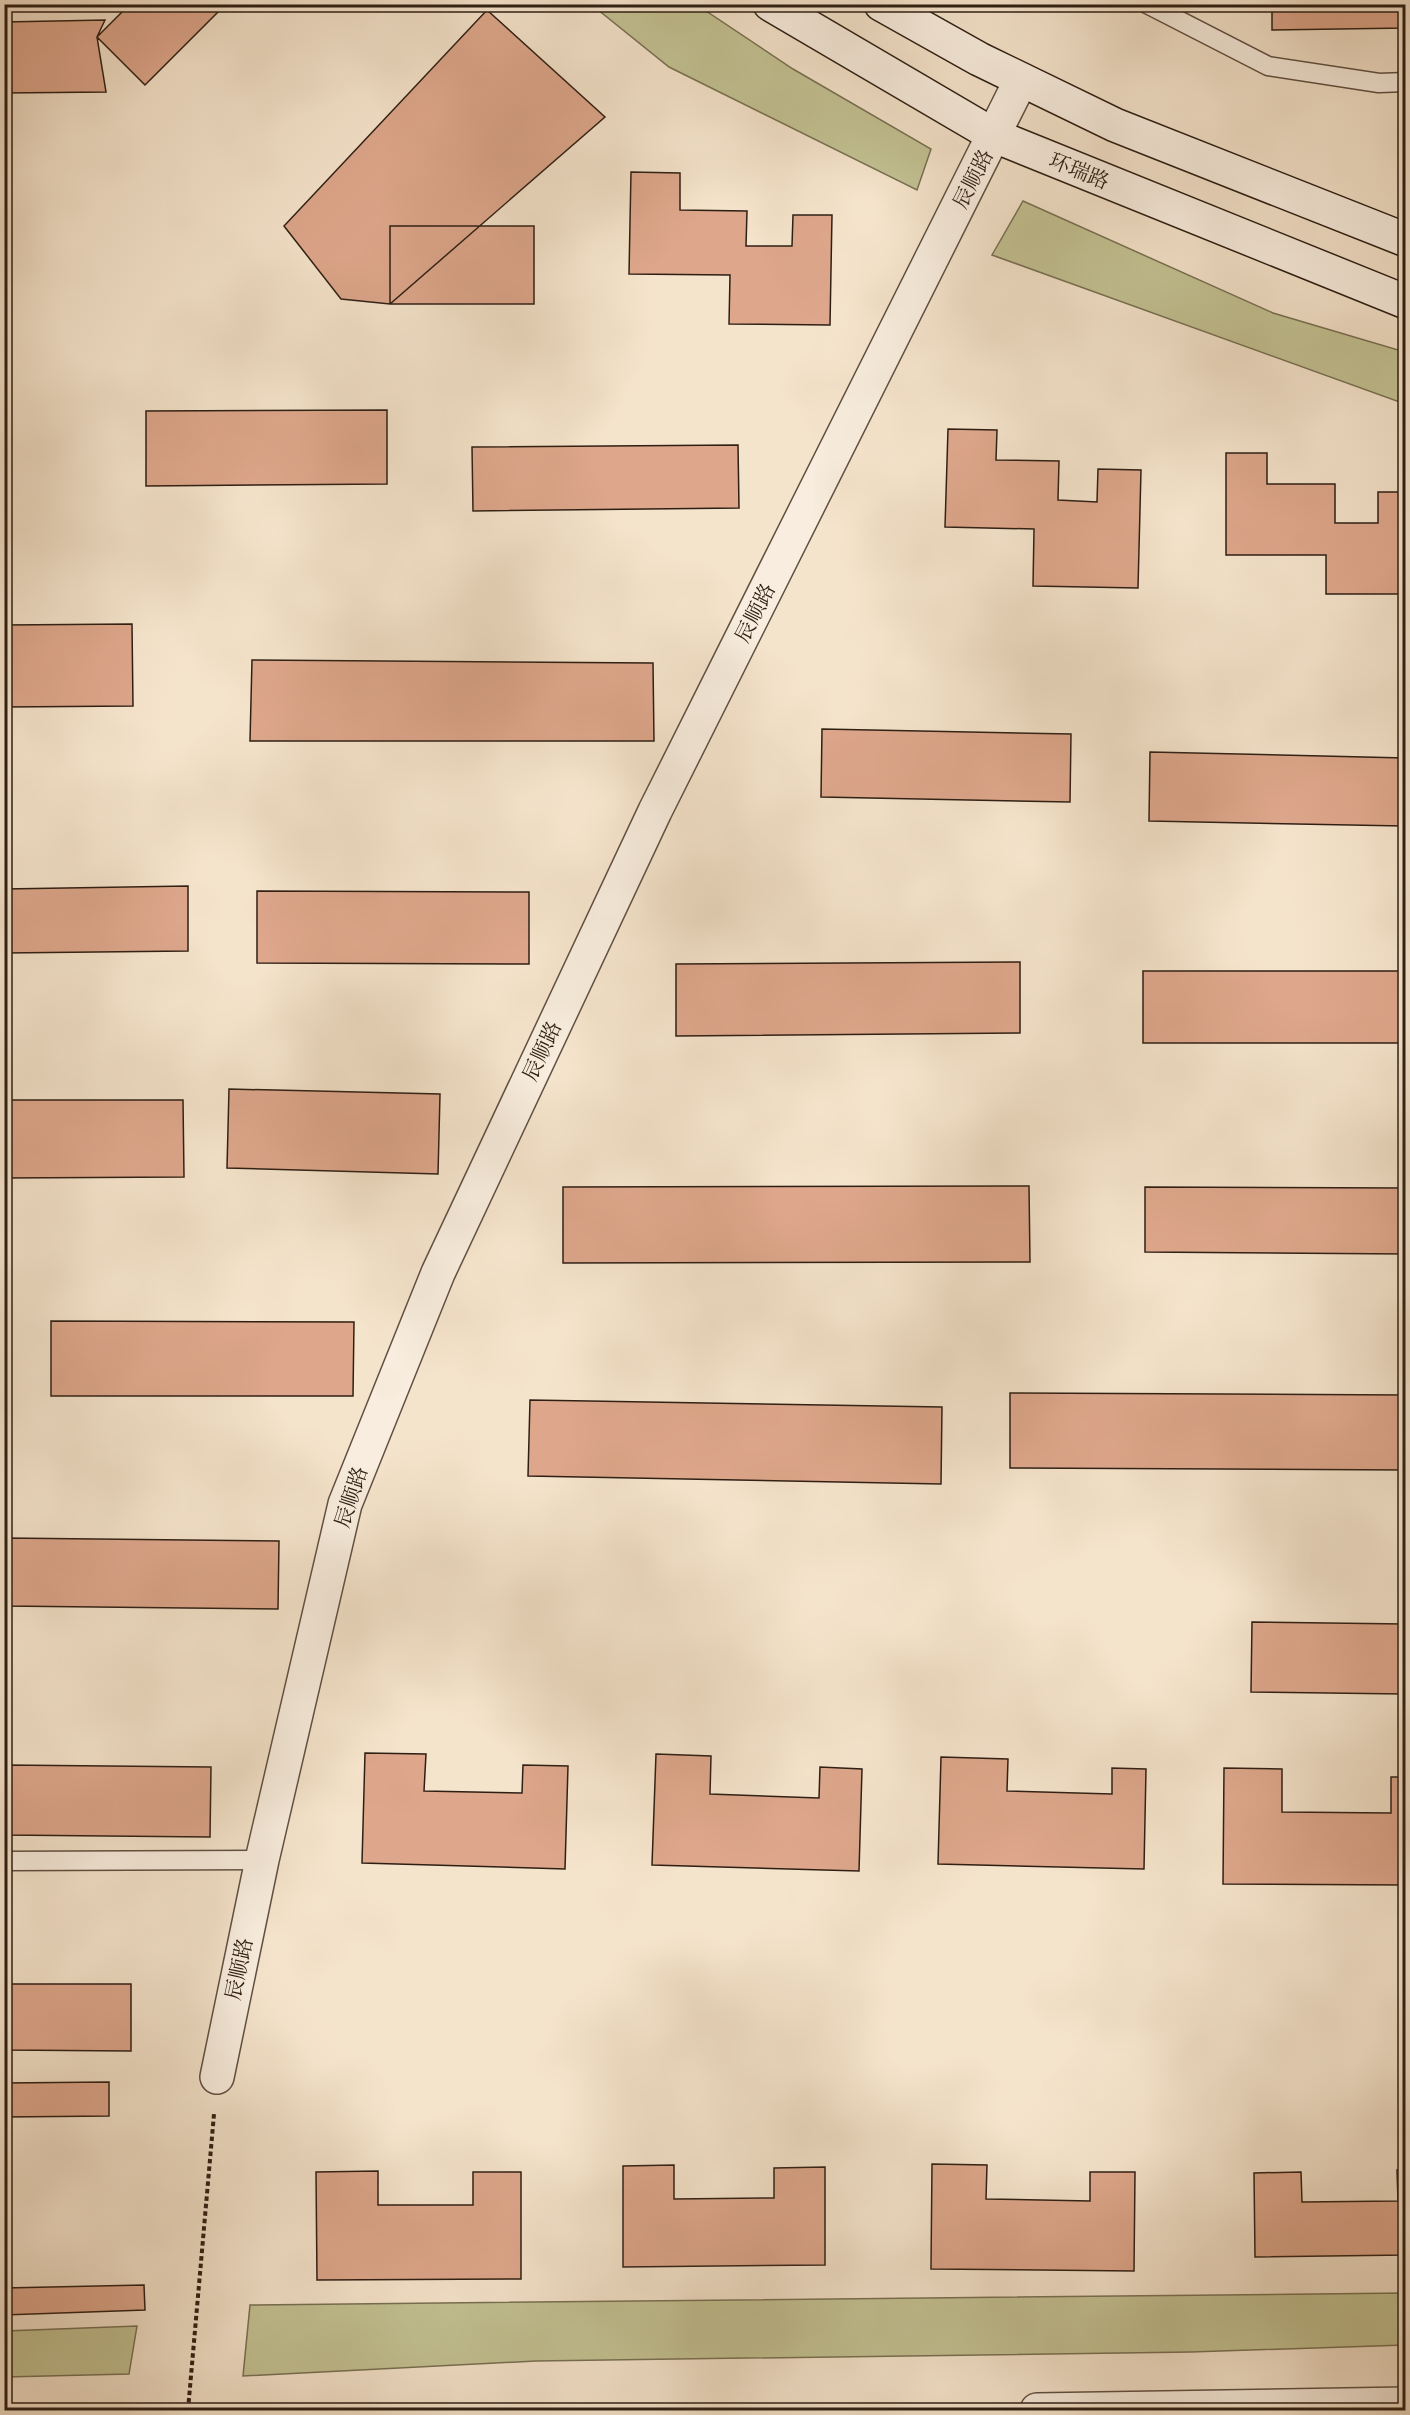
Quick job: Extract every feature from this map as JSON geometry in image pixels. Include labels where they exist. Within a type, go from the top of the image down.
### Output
[{"type":"street","name":"环瑞路","points":[[770,4],[994,136],[1406,302]]},
{"type":"street","points":[[881,4],[1021,80],[1115,125],[1389,236],[1406,240]]},
{"type":"street","name":"辰顺路","points":[[217,2077],[262,1860],[345,1504],[438,1273],[655,812],[1021,80]]},
{"type":"street","points":[[1037,2410],[1406,2404]]},
{"type":"lane","points":[[1147,4],[1268,66],[1379,83],[1406,82]]},
{"type":"lane","points":[[4,1861],[262,1860]]},
{"type":"path","points":[[188,2410],[217,2077]]},
{"type":"shaded area","points":[[592,5],[697,5],[793,69],[931,149],[917,190],[669,67]]},
{"type":"shaded area","points":[[1023,201],[1273,313],[1405,352],[1405,404],[992,255]]},
{"type":"shaded area","points":[[1405,2293],[1405,2345],[1191,2352],[536,2361],[243,2376],[250,2305]]},
{"type":"shaded area","points":[[137,2326],[129,2374],[5,2377],[5,2331]]},
{"type":"building","points":[[130,4],[226,4],[145,85],[97,37]]},
{"type":"building","points":[[1272,4],[1406,4],[1406,28],[1272,30]]},
{"type":"building","points":[[487,10],[605,117],[390,304],[341,299],[284,226]]},
{"type":"building","points":[[105,20],[97,37],[106,92],[4,93],[4,22]]},
{"type":"building","points":[[631,172],[680,173],[680,210],[747,211],[746,246],[792,246],[793,215],[832,215],[830,325],[729,324],[730,275],[629,274]]},
{"type":"building","points":[[390,226],[534,226],[534,304],[390,304]]},
{"type":"building","points":[[387,410],[387,484],[146,486],[146,411]]},
{"type":"building","points":[[948,429],[997,430],[996,460],[1059,461],[1058,500],[1097,502],[1098,469],[1141,470],[1138,588],[1033,586],[1034,529],[945,527]]},
{"type":"building","points":[[738,445],[739,508],[473,511],[472,447]]},
{"type":"building","points":[[1226,453],[1267,453],[1267,484],[1335,484],[1335,523],[1378,523],[1378,492],[1406,492],[1406,594],[1326,594],[1326,555],[1226,555]]},
{"type":"building","points":[[132,624],[133,706],[4,707],[4,625]]},
{"type":"building","points":[[252,660],[653,663],[654,741],[250,741]]},
{"type":"building","points":[[822,729],[1071,734],[1070,802],[821,797]]},
{"type":"building","points":[[1150,752],[1405,758],[1403,826],[1149,821]]},
{"type":"building","points":[[188,886],[188,951],[4,953],[4,889]]},
{"type":"building","points":[[257,891],[529,892],[529,964],[257,963]]},
{"type":"building","points":[[1020,962],[1020,1033],[676,1036],[676,964]]},
{"type":"building","points":[[1143,971],[1399,971],[1399,1043],[1143,1043]]},
{"type":"building","points":[[229,1089],[440,1094],[438,1174],[227,1168]]},
{"type":"building","points":[[4,1100],[183,1100],[184,1177],[4,1178]]},
{"type":"building","points":[[1029,1186],[1030,1262],[563,1263],[563,1187]]},
{"type":"building","points":[[1145,1187],[1406,1188],[1406,1254],[1145,1252]]},
{"type":"building","points":[[51,1321],[354,1322],[353,1396],[51,1396]]},
{"type":"building","points":[[1010,1393],[1406,1395],[1406,1470],[1010,1468]]},
{"type":"building","points":[[530,1400],[942,1407],[941,1484],[528,1476]]},
{"type":"building","points":[[4,1538],[279,1541],[278,1609],[4,1606]]},
{"type":"building","points":[[1252,1622],[1404,1624],[1403,1694],[1251,1692]]},
{"type":"building","points":[[365,1753],[426,1754],[424,1791],[522,1793],[523,1765],[568,1766],[565,1869],[362,1863]]},
{"type":"building","points":[[656,1754],[711,1756],[710,1794],[819,1798],[820,1767],[862,1769],[859,1871],[652,1865]]},
{"type":"building","points":[[941,1757],[1008,1759],[1007,1791],[1112,1794],[1112,1768],[1146,1769],[1144,1869],[938,1864]]},
{"type":"building","points":[[4,1765],[211,1767],[210,1837],[4,1835]]},
{"type":"building","points":[[1224,1768],[1282,1769],[1282,1812],[1391,1813],[1391,1777],[1406,1777],[1406,1885],[1223,1884]]},
{"type":"building","points":[[4,1984],[131,1984],[131,2051],[4,2050]]},
{"type":"building","points":[[109,2082],[109,2116],[4,2117],[4,2083]]},
{"type":"building","points":[[932,2164],[987,2165],[986,2199],[1090,2201],[1090,2172],[1135,2172],[1134,2271],[931,2269]]},
{"type":"building","points":[[674,2165],[674,2199],[774,2198],[774,2168],[825,2167],[825,2265],[623,2267],[623,2166]]},
{"type":"building","points":[[1397,2170],[1406,2170],[1406,2255],[1255,2257],[1254,2173],[1301,2172],[1302,2202],[1398,2201]]},
{"type":"building","points":[[378,2171],[378,2205],[473,2205],[473,2172],[521,2172],[521,2279],[317,2280],[316,2172]]},
{"type":"building","points":[[144,2285],[145,2310],[4,2315],[4,2288]]}]
